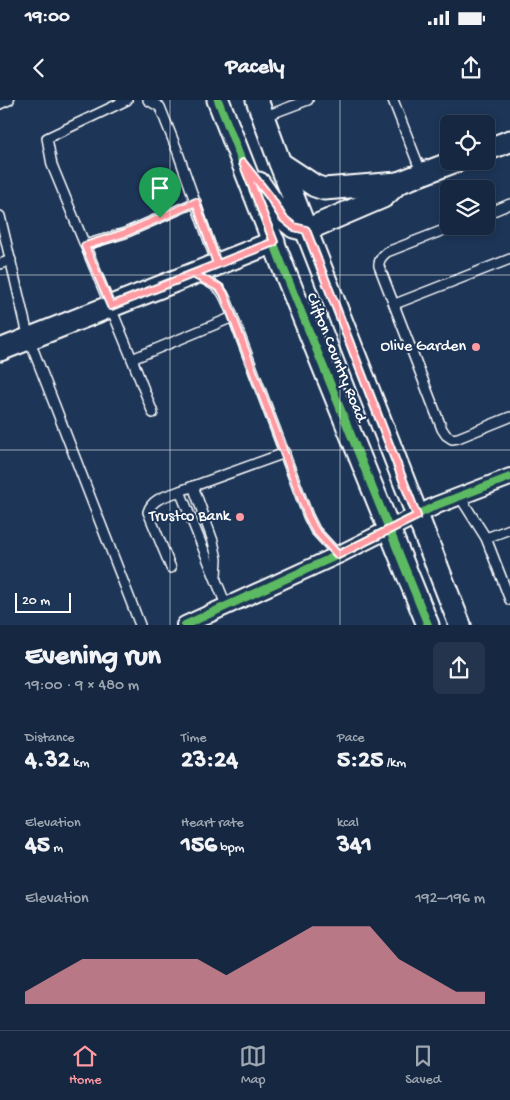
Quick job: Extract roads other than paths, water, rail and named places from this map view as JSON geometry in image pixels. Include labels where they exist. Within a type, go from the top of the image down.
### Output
[{"type":"street","name":"Clifton Country Road","points":[[218,100],[428,625]]},
{"type":"street","name":"Clifton Country Road","points":[[260,108],[460,625]]},
{"type":"street","points":[[495,147],[510,141]]},
{"type":"street","points":[[243,163],[270,197],[283,218],[294,227],[306,230],[383,197],[398,183]]},
{"type":"street","points":[[280,163],[315,186],[324,189],[398,183],[440,167]]},
{"type":"street","points":[[0,350],[274,242]]},
{"type":"street","points":[[185,625],[338,555],[437,505],[510,478]]},
{"type":"lane","points":[[0,104],[9,100]]},
{"type":"lane","points":[[127,100],[47,138],[52,165],[153,413]]},
{"type":"lane","points":[[148,100],[160,107],[217,264]]},
{"type":"lane","points":[[393,100],[422,174]]},
{"type":"lane","points":[[260,108],[305,101]]},
{"type":"lane","points":[[85,246],[125,233],[196,202]]},
{"type":"lane","points":[[495,210],[510,204]]},
{"type":"lane","points":[[0,216],[29,339],[140,625]]},
{"type":"lane","points":[[440,231],[387,252],[382,256],[378,263],[379,266],[442,429],[446,435],[452,439],[458,438],[510,417]]},
{"type":"lane","points":[[395,304],[510,259]]},
{"type":"lane","points":[[0,264],[11,260]]},
{"type":"lane","points":[[193,274],[220,288],[224,294],[308,516],[315,530],[338,555]]},
{"type":"lane","points":[[132,358],[233,317]]},
{"type":"lane","points":[[171,568],[148,512],[150,506],[156,500],[285,453]]},
{"type":"lane","points":[[193,486],[218,559],[216,580]]},
{"type":"lane","points":[[180,491],[226,605]]},
{"type":"lane","points":[[460,497],[486,538],[510,600]]},
{"type":"lane","points":[[486,538],[510,529]]},
{"type":"place","name":"Olive Garden","points":[[476,347]]},
{"type":"place","name":"Trustco Bank","points":[[240,517]]}]
